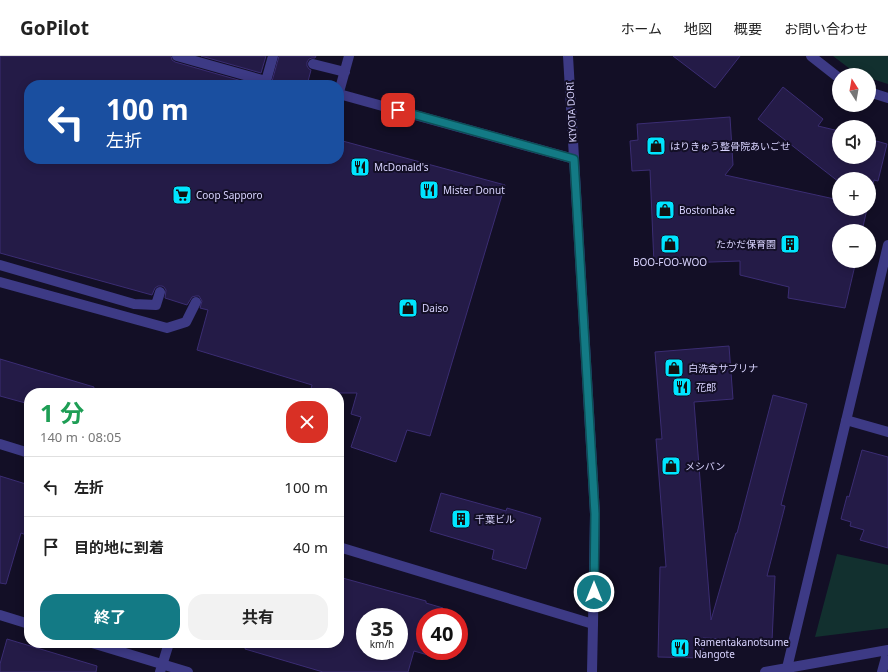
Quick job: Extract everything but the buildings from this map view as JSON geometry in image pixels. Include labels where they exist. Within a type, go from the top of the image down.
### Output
[{"type":"street","points":[[177,56],[262,80]]},
{"type":"street","points":[[266,80],[273,56]]},
{"type":"street","points":[[342,80],[349,56]]},
{"type":"street","name":"KIYOTA DORI","points":[[568,56],[595,514],[592,672]]},
{"type":"street","points":[[811,56],[832,72]]},
{"type":"street","points":[[313,64],[344,72]]},
{"type":"street","points":[[344,94],[574,159]]},
{"type":"street","points":[[876,94],[888,98]]},
{"type":"street","points":[[787,668],[846,420],[886,266],[888,245]]},
{"type":"street","points":[[0,265],[134,304],[156,305],[160,292]]},
{"type":"street","points":[[0,282],[167,328],[186,322],[196,302]]},
{"type":"street","points":[[846,420],[888,432]]},
{"type":"street","points":[[0,444],[24,451]]},
{"type":"street","points":[[344,549],[594,624]]},
{"type":"street","points":[[0,615],[24,622]]},
{"type":"street","points":[[106,648],[161,668],[188,672]]},
{"type":"street","points":[[161,668],[167,648]]},
{"type":"street","points":[[765,672],[888,650],[882,672]]},
{"type":"green space","points":[[833,56],[888,56],[888,84],[876,80],[876,68],[849,68]]},
{"type":"green space","points":[[837,554],[888,565],[888,628],[815,637]]},
{"type":"place","name":"はりきゅう整骨院あいごせ","points":[[656,146]]},
{"type":"place","name":"McDonald's","points":[[360,167]]},
{"type":"place","name":"Mister Donut","points":[[429,190]]},
{"type":"place","name":"Coop Sapporo","points":[[182,195]]},
{"type":"place","name":"Bostonbake","points":[[665,210]]},
{"type":"place","name":"BOO-FOO-WOO","points":[[670,244]]},
{"type":"place","name":"たかだ保育園","points":[[790,244]]},
{"type":"place","name":"Daiso","points":[[408,308]]},
{"type":"place","name":"白洗舎サブリナ","points":[[674,368]]},
{"type":"place","name":"花郎","points":[[682,387]]},
{"type":"place","name":"メシパン","points":[[671,466]]},
{"type":"place","name":"千葉ビル","points":[[461,519]]},
{"type":"place","name":"Ramentakanotsume Nangote","points":[[680,648]]},
{"type":"route","points":[[398,110],[574,159],[595,514],[594,592]]}]
